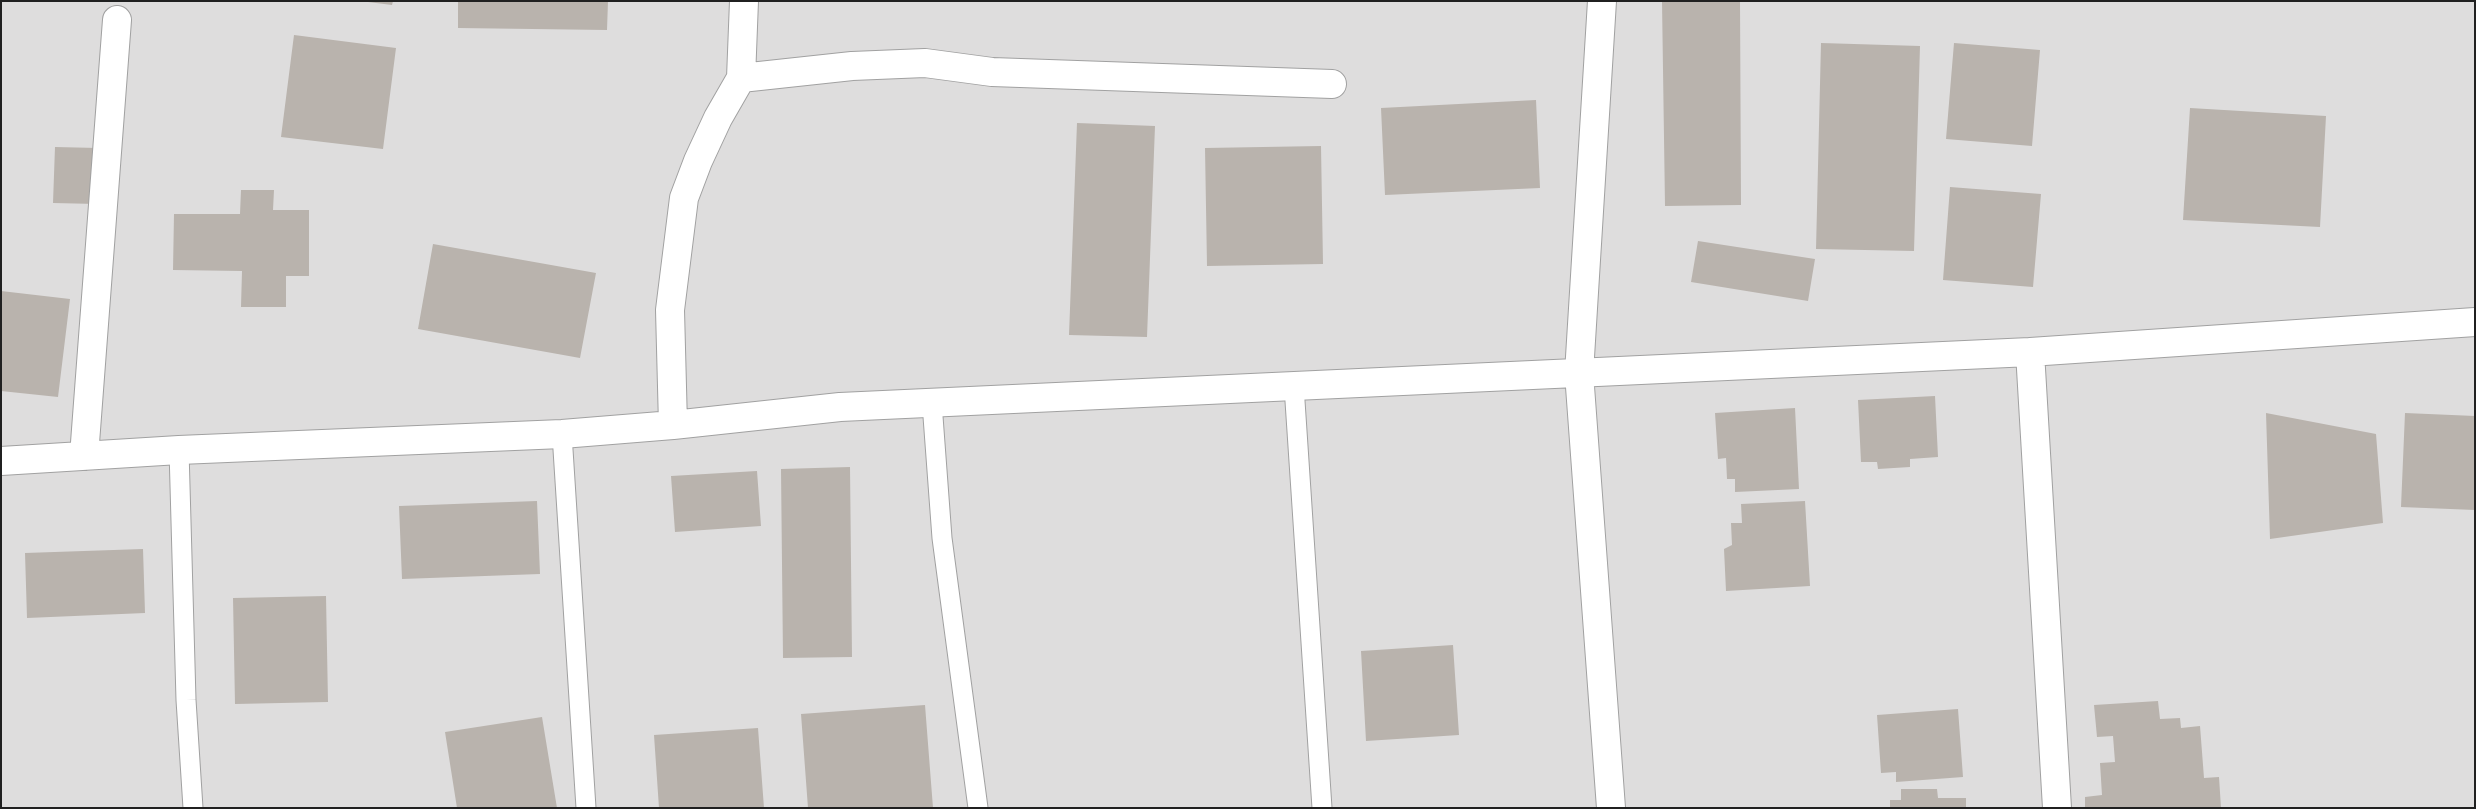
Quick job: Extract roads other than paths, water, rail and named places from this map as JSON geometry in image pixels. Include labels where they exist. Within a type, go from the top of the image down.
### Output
[{"type":"street","points":[[673,425],[670,310],[684,198],[698,161],[718,118],[741,78],[744,1]]},
{"type":"street","points":[[1602,1],[1579,373],[1611,808]]},
{"type":"street","points":[[84,456],[117,20]]},
{"type":"street","points":[[741,78],[852,66],[925,63],[992,72],[1332,84]]},
{"type":"street","points":[[1,461],[179,450],[562,434],[673,425],[840,407],[2030,352],[2474,317]]},
{"type":"street","points":[[2030,352],[2057,808]]},
{"type":"lane","points":[[1294,386],[1322,808]]},
{"type":"lane","points":[[932,403],[942,538],[978,808]]},
{"type":"lane","points":[[562,434],[586,808]]},
{"type":"lane","points":[[179,450],[186,700],[193,808]]}]
